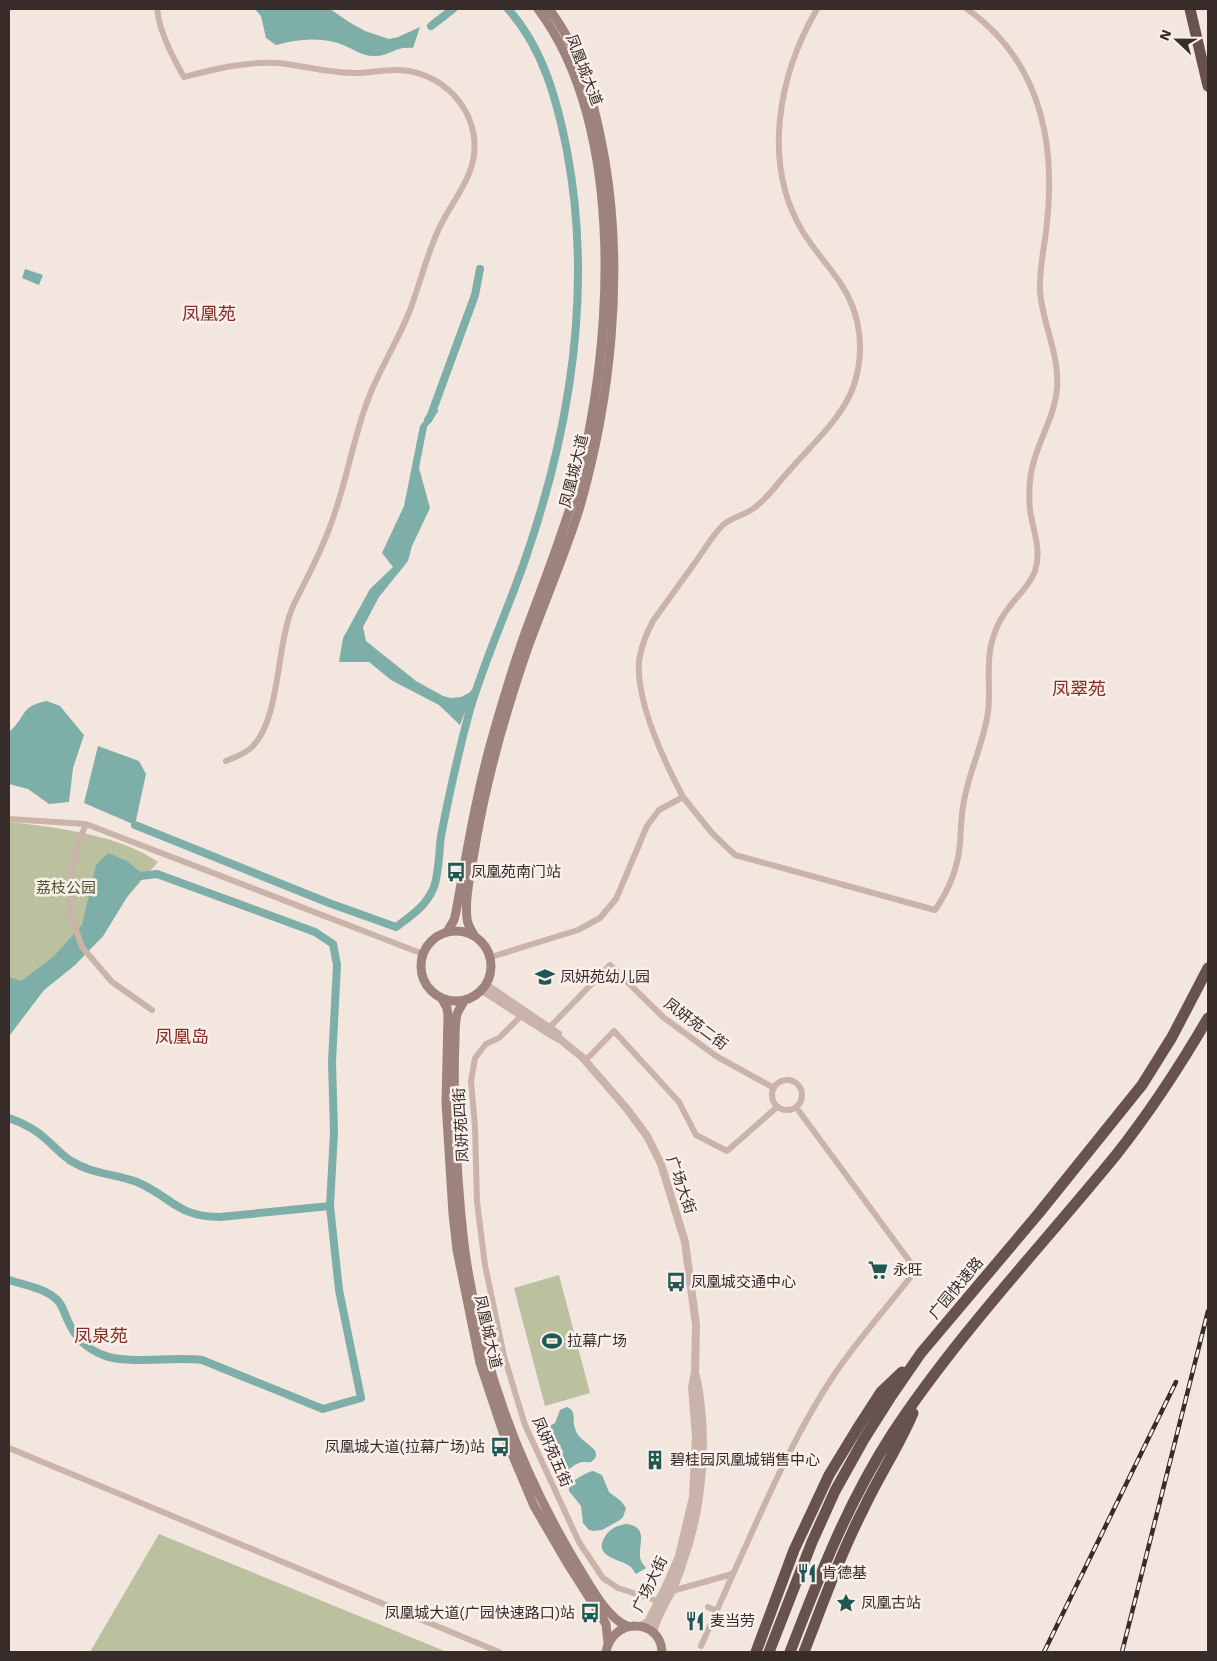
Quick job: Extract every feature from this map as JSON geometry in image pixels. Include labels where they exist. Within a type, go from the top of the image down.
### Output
[{"type":"highway","points":[[1190,9],[1208,86]]},
{"type":"highway","name":"广园快速路","points":[[769,1652],[812,1542],[835,1492],[864,1439],[921,1353],[1039,1213],[1142,1085],[1172,1037],[1208,968]]},
{"type":"highway","points":[[790,1652],[843,1521],[892,1434],[956,1346],[1116,1154],[1184,1060],[1208,1018]]},
{"type":"highway","points":[[756,1652],[794,1550],[829,1475],[881,1392],[921,1353]]},
{"type":"highway","points":[[804,1652],[837,1564],[864,1508],[905,1432],[923,1390]]},
{"type":"main road","name":"凤凰城大道","points":[[447,932],[456,912],[478,794],[494,730],[527,627],[566,522],[578,480],[595,402],[602,344],[605,282],[603,208],[595,149],[588,118],[570,63],[554,29],[538,9]]},
{"type":"main road","name":"凤凰城大道","points":[[474,935],[467,918],[467,906],[471,870],[486,792],[527,652],[568,544],[585,487],[602,408],[612,327],[612,220],[608,175],[601,138],[594,108],[574,51],[563,29],[549,9]]},
{"type":"main road","points":[[460,931],[474,935],[484,945],[491,957],[491,972],[484,987],[477,995],[464,1001],[451,1002],[442,999],[428,988],[422,975],[421,962],[423,954],[435,938],[447,932],[460,931]]},
{"type":"main road","name":"凤凰城大道","points":[[442,999],[447,1008],[448,1016],[446,1103],[453,1214],[457,1250],[480,1363],[504,1435],[534,1506],[566,1562],[606,1624],[607,1648]]},
{"type":"main road","name":"凤凰城大道","points":[[464,1001],[457,1016],[454,1050],[457,1170],[464,1245],[486,1355],[515,1443],[553,1522],[609,1613],[616,1620],[627,1626]]},
{"type":"main road","points":[[607,1648],[612,1636],[619,1630],[627,1626],[640,1626],[653,1633],[658,1640],[662,1652]]},
{"type":"street","points":[[157,9],[164,38],[184,77],[253,63],[278,63],[352,73],[400,70],[424,75],[438,81],[454,95],[467,112],[472,125],[474,140],[474,154],[466,182],[438,230],[410,311],[363,411],[337,508],[326,537],[293,607],[286,627],[267,725],[253,746],[245,753],[226,761]]},
{"type":"street","points":[[817,9],[794,54],[786,79],[781,104],[780,155],[784,182],[791,207],[803,231],[841,283],[850,299],[856,316],[859,334],[858,370],[853,387],[840,413],[755,508],[722,525],[653,621],[645,637],[639,662],[641,688],[656,738],[683,797],[712,833],[735,855],[935,910],[952,878],[958,857],[965,795],[983,738],[988,711],[988,664],[991,646],[997,628],[1006,611],[1028,585],[1035,571],[1038,556],[1037,541],[1030,509],[1031,473],[1035,456],[1054,407],[1057,374],[1052,340],[1042,306],[1040,287],[1048,221],[1049,180],[1046,140],[1041,113],[1029,82],[1010,51],[991,29],[967,9]]},
{"type":"street","points":[[491,957],[578,930],[600,918],[616,900],[647,826],[659,810],[683,797]]},
{"type":"street","points":[[9,819],[86,824],[423,954]]},
{"type":"street","points":[[86,824],[79,841],[70,876],[70,913],[82,947],[112,982],[152,1010]]},
{"type":"street","name":"凤妍苑二街","points":[[549,1028],[610,965],[671,1022],[716,1056],[774,1088]]},
{"type":"street","name":"广场大街","points":[[484,987],[561,1040],[585,1061],[627,1109],[647,1136],[662,1164],[685,1242],[696,1325],[695,1372],[692,1387],[696,1437],[693,1497],[679,1556],[666,1586],[662,1602]]},
{"type":"street","name":"广场大街","points":[[523,1014],[557,1033],[561,1040]]},
{"type":"street","name":"凤妍苑四街","points":[[485,1261],[477,1202],[475,1127],[471,1081],[475,1058],[486,1044],[499,1038],[523,1014]]},
{"type":"street","points":[[585,1061],[614,1031],[679,1102],[696,1135],[727,1151],[777,1106]]},
{"type":"street","points":[[786,1079],[791,1080],[799,1085],[803,1094],[802,1099],[796,1107],[787,1110],[777,1106],[772,1098],[774,1088],[776,1084],[786,1079]]},
{"type":"street","points":[[702,1646],[771,1488],[802,1430],[836,1372],[916,1270],[796,1107]]},
{"type":"street","name":"凤妍苑五街","points":[[485,1261],[504,1356],[525,1425],[579,1542],[603,1578],[618,1588],[662,1602]]},
{"type":"street","name":"广场大街","points":[[640,1626],[648,1622],[672,1591],[684,1561],[698,1506],[701,1477],[702,1401],[695,1372]]},
{"type":"street","points":[[9,1448],[499,1652]]},
{"type":"street","points":[[672,1591],[734,1572]]},
{"type":"street","points":[[653,1633],[662,1602]]},
{"type":"street","points":[[708,1607],[717,1611]]},
{"type":"green space","name":"荔枝公园","points":[[9,822],[66,830],[106,839],[125,845],[158,862],[127,897],[103,936],[75,965],[44,990],[9,1036]]},
{"type":"green space","name":"拉幕广场","points":[[559,1275],[590,1393],[545,1406],[514,1288]]},
{"type":"green space","points":[[159,1534],[447,1652],[90,1652]]},
{"type":"water","points":[[255,9],[330,9],[365,31],[389,39],[420,27],[413,48],[402,48],[380,56],[370,56],[338,43],[315,39],[292,41],[276,45],[266,38],[261,16]]},
{"type":"water","points":[[25,269],[43,275],[39,285],[22,278]]},
{"type":"water","points":[[439,410],[427,427],[419,468],[430,508],[412,546],[408,561],[379,597],[363,627],[366,641],[416,681],[443,696],[451,698],[461,697],[469,693],[475,686],[460,725],[439,705],[391,680],[369,662],[339,662],[343,638],[370,589],[393,567],[382,553],[404,506],[420,426],[432,411]]},
{"type":"water","points":[[47,701],[60,706],[84,735],[73,768],[69,802],[49,804],[28,789],[9,784],[9,732],[15,727],[27,709]]},
{"type":"water","points":[[98,746],[139,761],[146,774],[135,825],[84,803]]},
{"type":"water","points":[[108,853],[127,861],[140,872],[139,882],[127,897],[103,936],[75,965],[44,990],[9,1036],[9,977],[21,981],[53,957],[82,925],[96,865]]},
{"type":"water","points":[[567,1407],[573,1413],[577,1434],[596,1453],[591,1462],[580,1462],[567,1471],[562,1472],[555,1466],[554,1449],[543,1440],[541,1434],[544,1429],[555,1423],[560,1410]]},
{"type":"water","points":[[593,1471],[602,1475],[609,1492],[621,1501],[626,1508],[620,1520],[602,1530],[593,1531],[589,1530],[583,1523],[581,1506],[569,1491],[569,1486],[585,1474]]},
{"type":"water","points":[[627,1524],[634,1526],[641,1534],[640,1556],[646,1568],[636,1574],[627,1564],[610,1557],[602,1549],[602,1543],[608,1533],[615,1527]]},
{"type":"waterway","points":[[431,26],[453,9]]},
{"type":"waterway","points":[[135,825],[329,903],[396,927],[422,906],[433,889],[438,871],[444,821],[469,713],[542,508],[566,407],[573,356],[578,254],[575,202],[567,151],[547,76],[531,40],[508,9]]},
{"type":"waterway","points":[[428,420],[475,295],[480,269]]},
{"type":"waterway","points":[[9,1280],[39,1289],[58,1300],[78,1337],[87,1346],[103,1355],[113,1358],[137,1360],[202,1360],[323,1409],[361,1398],[339,1290],[330,1206],[334,1132],[332,1062],[337,965],[333,944],[315,932],[157,874],[140,876]]},
{"type":"waterway","points":[[9,1118],[35,1130],[71,1161],[95,1171],[137,1182],[194,1214],[220,1217],[330,1206]]},
{"type":"railway","points":[[1122,1652],[1208,1311]]},
{"type":"railway","points":[[1044,1652],[1176,1382]]},
{"type":"place","name":"凤凰苑南门站","points":[[456,872]]},
{"type":"place","name":"凤妍苑幼儿园","points":[[545,977]]},
{"type":"place","name":"永旺","points":[[878,1270]]},
{"type":"place","name":"凤凰城交通中心","points":[[676,1282]]},
{"type":"place","name":"拉幕广场","points":[[552,1341]]},
{"type":"place","name":"凤凰城大道(拉幕广场)站","points":[[500,1447]]},
{"type":"place","name":"碧桂园凤凰城销售中心","points":[[655,1460]]},
{"type":"place","name":"肯德基","points":[[807,1573]]},
{"type":"place","name":"凤凰古站","points":[[846,1603]]},
{"type":"place","name":"凤凰城大道(广园快速路口)站","points":[[590,1613]]},
{"type":"place","name":"麦当劳","points":[[695,1621]]},
{"type":"district","name":"凤凰苑","points":[[209,313]]},
{"type":"district","name":"凤翠苑","points":[[1079,688]]},
{"type":"district","name":"凤凰岛","points":[[182,1036]]},
{"type":"district","name":"凤泉苑","points":[[101,1335]]}]
